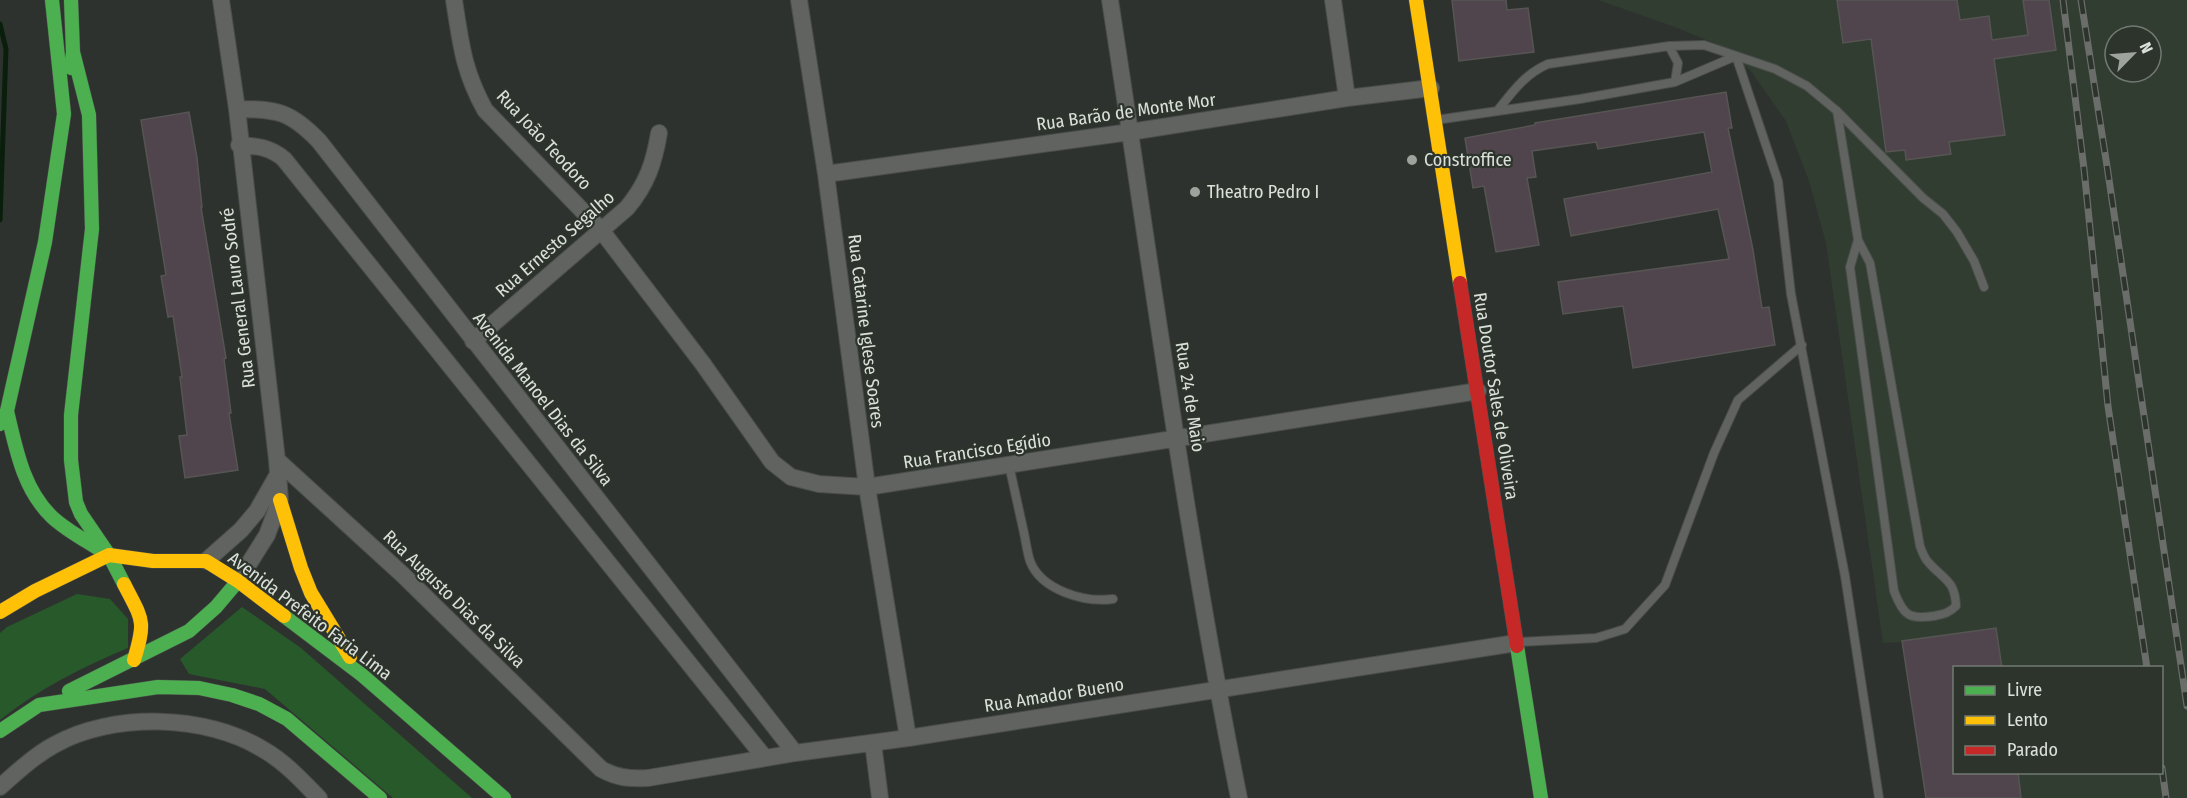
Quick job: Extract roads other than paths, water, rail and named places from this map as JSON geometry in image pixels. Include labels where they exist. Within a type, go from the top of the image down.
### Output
[{"type":"main road","points":[[52,0],[64,114]]},
{"type":"main road","points":[[0,424],[7,411],[45,242],[73,52],[71,0]]},
{"type":"main road","name":"Rua Doutor Sales de Oliveira","points":[[1416,0],[1541,798]]},
{"type":"main road","points":[[73,52],[89,115],[92,229],[72,415],[71,460],[76,502],[81,514],[109,555],[141,616],[143,631],[134,660]]},
{"type":"main road","points":[[7,411],[20,465],[36,497],[51,516],[67,529],[109,555]]},
{"type":"main road","points":[[280,500],[310,593],[362,675]]},
{"type":"main road","points":[[0,612],[35,591],[109,555]]},
{"type":"main road","name":"Avenida Prefeito Faria Lima","points":[[109,555],[153,561],[206,561],[238,581],[362,675],[504,798]]},
{"type":"main road","points":[[0,731],[39,705],[189,631],[216,607],[238,581]]},
{"type":"main road","points":[[39,705],[158,687],[199,688],[232,694],[259,704],[287,719],[380,798]]},
{"type":"street","name":"Rua General Lauro Sodré","points":[[221,0],[237,109],[239,145],[280,500],[267,535],[238,581]]},
{"type":"street","name":"Rua João Teodoro","points":[[454,0],[463,60],[472,86],[486,110],[601,230]]},
{"type":"street","name":"Rua Catarine Iglese Soares","points":[[799,0],[826,174],[867,488],[908,738]]},
{"type":"street","name":"Rua 24 de Maio","points":[[1110,0],[1176,440],[1217,689],[1239,798]]},
{"type":"street","points":[[1333,0],[1347,98]]},
{"type":"street","name":"Rua Barão de Monte Mor","points":[[826,174],[1130,132],[1347,98],[1431,88]]},
{"type":"street","name":"Avenida Manoel Dias da Silva","points":[[237,109],[266,109],[286,114],[302,124],[319,141],[795,753]]},
{"type":"street","name":"Rua Ernesto Segalho","points":[[473,341],[627,208],[641,191],[654,160],[658,133]]},
{"type":"street","points":[[239,145],[273,150],[284,159],[765,758]]},
{"type":"street","name":"Rua Francisco Egídio","points":[[601,230],[703,364],[771,462],[791,477],[819,484],[867,488],[1478,391]]},
{"type":"street","points":[[206,561],[241,530],[257,511],[278,468]]},
{"type":"street","name":"Rua Augusto Dias da Silva","points":[[278,468],[403,575],[601,769]]},
{"type":"street","name":"Rua Amador Bueno","points":[[601,769],[613,776],[629,779],[648,778],[795,753],[908,738],[1516,643]]},
{"type":"street","points":[[0,787],[54,745],[82,733],[135,722],[166,721],[235,736],[264,749],[290,769],[319,798]]},
{"type":"street","points":[[750,741],[771,723]]},
{"type":"street","points":[[873,743],[880,798]]},
{"type":"lane","points":[[1498,110],[1520,81],[1533,70],[1548,64],[1670,46],[1704,45],[1775,69],[1807,86],[1837,111],[1923,198],[1943,214],[1957,231],[1974,261],[1984,287]]},
{"type":"lane","points":[[1670,46],[1678,63],[1675,82]]},
{"type":"lane","points":[[1434,120],[1580,99],[1675,82],[1736,56]]},
{"type":"lane","points":[[1736,56],[1778,181],[1791,294],[1845,576],[1880,798]]},
{"type":"lane","points":[[1837,111],[1858,240],[1870,263],[1920,546],[1927,562],[1950,582],[1956,593],[1956,606],[1949,613],[1920,618],[1909,616],[1900,606],[1894,591],[1850,267],[1858,240]]},
{"type":"lane","points":[[1516,643],[1596,638],[1625,629],[1665,585],[1714,453],[1738,400],[1802,345]]},
{"type":"lane","points":[[1009,465],[1030,561],[1041,577],[1063,591],[1082,598],[1113,599]]},
{"type":"waterway","points":[[0,24],[6,49],[0,220]]},
{"type":"railway","points":[[2063,0],[2084,169],[2108,406],[2147,666]]},
{"type":"railway","points":[[2081,0],[2187,706]]},
{"type":"railway","points":[[2163,774],[2166,798]]},
{"type":"place","name":"Constroffice","points":[[1412,160]]},
{"type":"place","name":"Theatro Pedro I","points":[[1195,192]]}]
